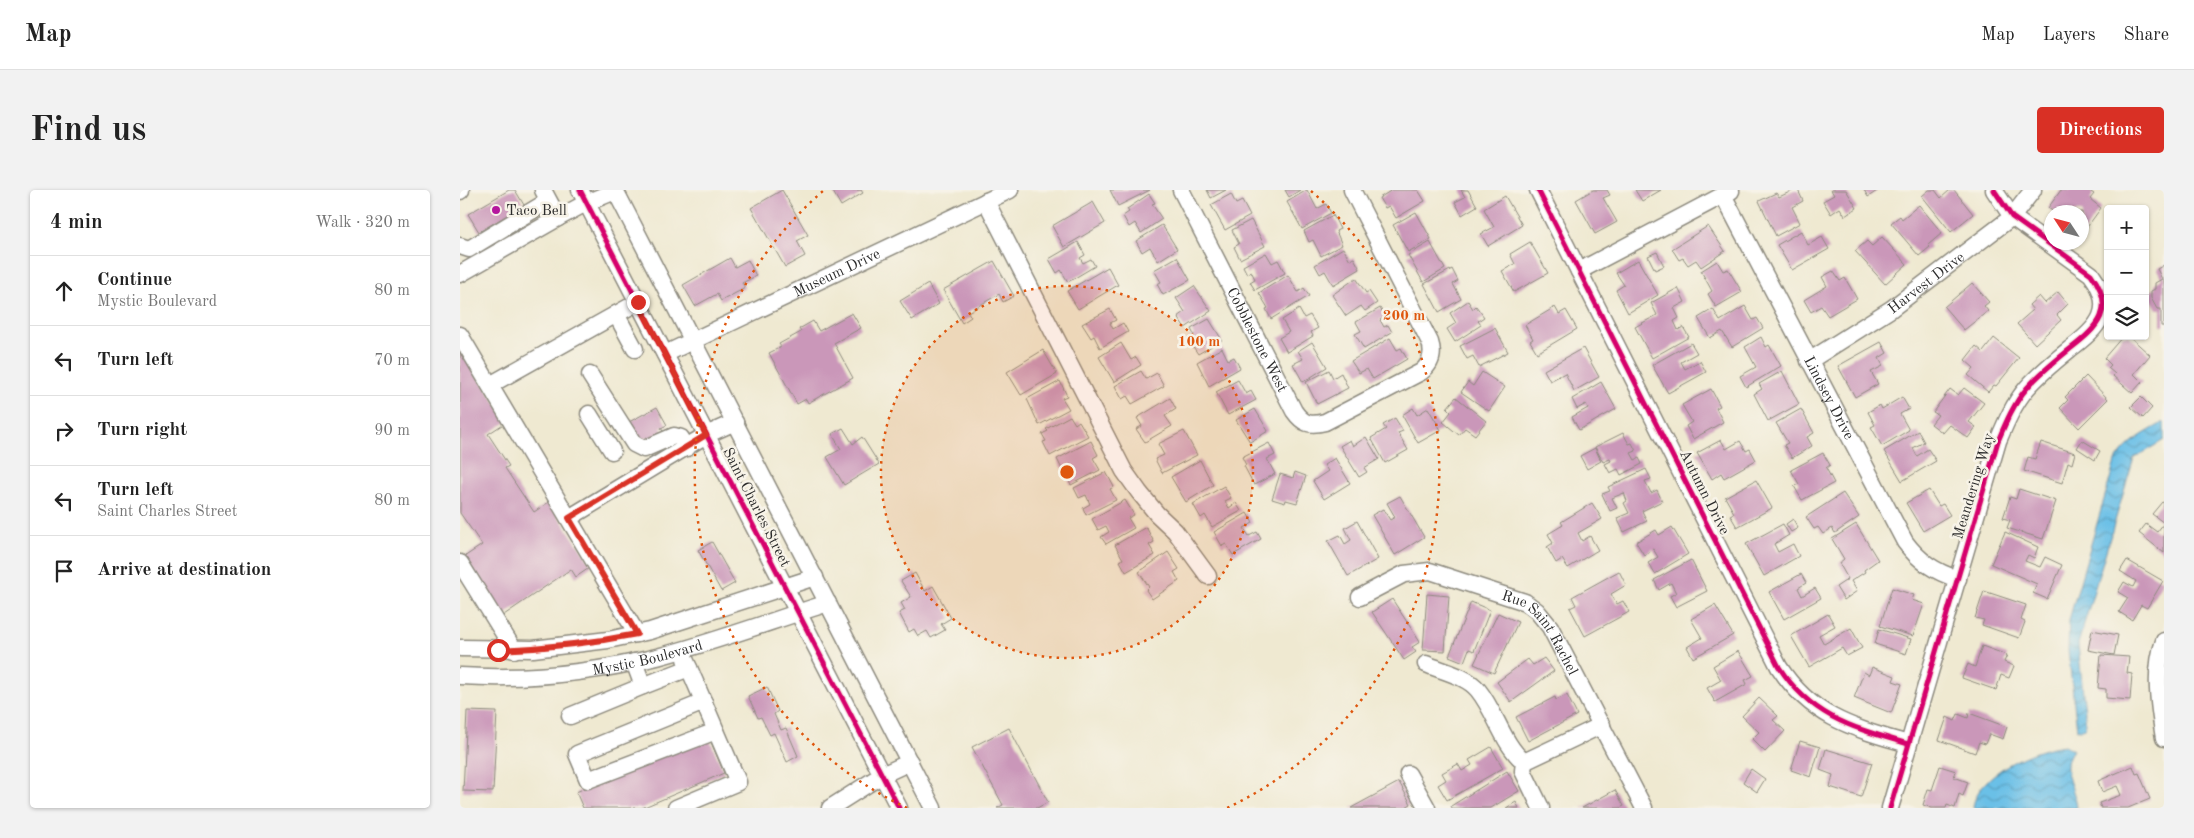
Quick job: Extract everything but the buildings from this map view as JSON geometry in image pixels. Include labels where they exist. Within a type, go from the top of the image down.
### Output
[{"type":"street","points":[[460,274],[558,218],[583,196],[615,190]]},
{"type":"street","name":"Saint Charles Street","points":[[615,190],[933,808]]},
{"type":"street","name":"Museum Drive","points":[[664,354],[1010,190]]},
{"type":"street","name":"Cobblestone West","points":[[1181,190],[1300,420],[1314,425],[1325,422],[1426,368],[1432,356],[1432,349],[1352,190]]},
{"type":"street","name":"Autumn Drive","points":[[1538,190],[1779,667],[1789,682],[1821,710],[1842,723],[1908,744]]},
{"type":"street","name":"Meandering Way","points":[[1890,808],[1998,441],[2018,398],[2040,374],[2088,337],[2101,317],[2103,306],[2102,294],[2098,283],[2091,274],[2012,217],[1994,190]]},
{"type":"street","name":"Harvest Drive","points":[[1809,361],[1891,309],[2012,217],[2033,190]]},
{"type":"street","points":[[1579,271],[1728,193]]},
{"type":"street","name":"Lindsey Drive","points":[[1728,193],[1809,361],[1905,542],[1920,560],[1930,567],[1958,579]]},
{"type":"street","points":[[460,246],[469,249],[546,195],[558,218]]},
{"type":"street","name":"Saint Charles Street","points":[[583,196],[899,808]]},
{"type":"street","points":[[986,201],[1124,471],[1157,514],[1175,531],[1208,576]]},
{"type":"street","points":[[490,385],[638,302]]},
{"type":"street","points":[[616,314],[635,350]]},
{"type":"street","points":[[460,335],[637,634]]},
{"type":"street","points":[[590,375],[634,444],[644,449],[674,436],[681,438],[686,448]]},
{"type":"street","points":[[589,414],[612,451]]},
{"type":"street","points":[[569,518],[706,435],[735,422]]},
{"type":"street","points":[[460,563],[514,650]]},
{"type":"street","name":"Rue Saint Rachel","points":[[1360,597],[1404,574],[1430,571],[1524,602],[1537,611],[1550,627],[1644,808]]},
{"type":"street","name":"Mystic Boulevard","points":[[460,648],[514,650],[608,640],[637,634],[815,577]]},
{"type":"street","name":"Mystic Boulevard","points":[[460,676],[534,676],[610,667],[682,649],[828,602]]},
{"type":"street","points":[[2164,642],[2158,675],[2159,703],[2164,738]]},
{"type":"street","points":[[676,808],[738,782],[682,649]]},
{"type":"street","points":[[634,662],[642,686]]},
{"type":"street","points":[[1426,664],[1468,681],[1478,690],[1514,753],[1524,762]]},
{"type":"street","points":[[570,716],[689,668]]},
{"type":"street","points":[[704,702],[577,754],[588,780],[716,731]]},
{"type":"street","points":[[1524,762],[1602,725]]},
{"type":"street","points":[[830,808],[882,775],[910,762]]},
{"type":"street","points":[[1524,762],[1522,771],[1541,808]]},
{"type":"street","points":[[1408,774],[1427,808]]},
{"type":"water","points":[[2164,422],[2164,440],[2134,458],[2078,644],[2085,728],[2077,730],[2068,650],[2069,620],[2114,465],[2118,457],[2129,445]]},
{"type":"water","points":[[2065,745],[2073,750],[2067,764],[2067,771],[2077,808],[1973,808],[1977,795],[1984,784],[2009,764],[2038,751]]},
{"type":"cycle path","points":[[580,190],[899,808]]},
{"type":"cycle path","points":[[1538,190],[1779,667],[1805,698],[1820,710],[1852,726],[1908,744]]},
{"type":"cycle path","points":[[1890,808],[1998,441],[2014,406],[2022,394],[2037,377],[2089,333],[2101,317],[2103,308],[2103,298],[2099,286],[2091,274],[2012,217],[1994,190]]},
{"type":"place","name":"Taco Bell","points":[[496,210]]},
{"type":"route","points":[[498,650],[533,649],[608,640],[637,634],[569,518],[706,435],[638,302]]}]
